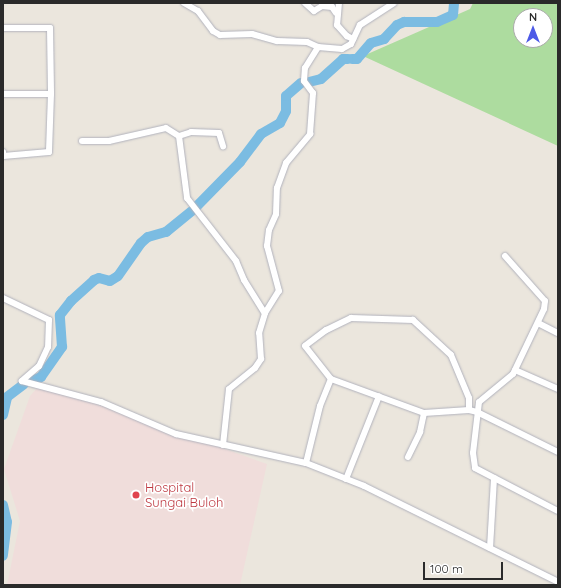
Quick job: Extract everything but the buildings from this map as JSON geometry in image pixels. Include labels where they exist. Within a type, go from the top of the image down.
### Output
[{"type":"street","points":[[184,3],[198,11],[213,31],[220,35],[252,34],[277,40],[307,42],[318,47],[342,49],[350,44],[360,25],[394,3]]},
{"type":"street","points":[[305,3],[314,11],[322,6],[332,7],[336,14]]},
{"type":"street","points":[[339,3],[336,14],[337,25],[346,36],[353,39]]},
{"type":"street","points":[[3,28],[50,28],[51,94],[49,152],[3,156],[3,152]]},
{"type":"street","points":[[223,445],[229,389],[255,368],[260,359],[260,333],[265,313],[279,291],[267,246],[269,230],[276,214],[277,188],[286,163],[310,134],[313,94],[304,81],[305,68],[318,47]]},
{"type":"street","points":[[3,94],[51,94]]},
{"type":"street","points":[[82,140],[109,141],[166,128],[178,136],[187,198],[236,261],[244,280],[265,313]]},
{"type":"street","points":[[178,136],[191,132],[219,133],[223,146]]},
{"type":"street","points":[[505,256],[545,302],[538,323],[515,370],[479,402],[472,453],[475,468],[558,511]]},
{"type":"street","points":[[3,298],[49,320],[48,347],[39,366],[22,381],[101,402],[176,434],[306,462],[346,479],[558,582]]},
{"type":"street","points":[[469,410],[469,398],[450,355],[413,320],[351,318],[326,330],[305,346],[331,379],[424,413],[469,410],[477,412],[558,452]]},
{"type":"street","points":[[538,323],[558,333]]},
{"type":"street","points":[[515,370],[558,388]]},
{"type":"street","points":[[306,462],[320,406],[331,379]]},
{"type":"street","points":[[346,479],[379,396]]},
{"type":"street","points":[[408,457],[420,432],[424,413]]},
{"type":"street","points":[[490,548],[494,478]]},
{"type":"shaded area","name":"Hospital Sungai Buloh","points":[[38,387],[69,394],[267,464],[240,585],[7,585],[20,521],[4,469],[30,396]]},
{"type":"green space","points":[[473,3],[558,3],[558,146],[363,56],[470,9]]},
{"type":"waterway","points":[[352,59],[357,59],[371,43],[384,39],[397,25],[404,22],[437,22],[453,15],[454,3]]},
{"type":"waterway","points":[[309,82],[321,79],[343,59],[348,59]]},
{"type":"waterway","points":[[196,207],[240,162],[261,134],[280,123],[286,111],[286,96],[301,83]]},
{"type":"waterway","points":[[32,381],[41,377],[62,347],[60,315],[71,301],[94,280],[99,278],[110,281],[118,276],[141,243],[148,237],[166,232],[192,211]]},
{"type":"waterway","points":[[3,415],[7,397],[24,384]]},
{"type":"waterway","points":[[3,505],[7,522],[3,556]]},
{"type":"place","name":"Hospital Sungai Buloh","points":[[136,495]]}]
